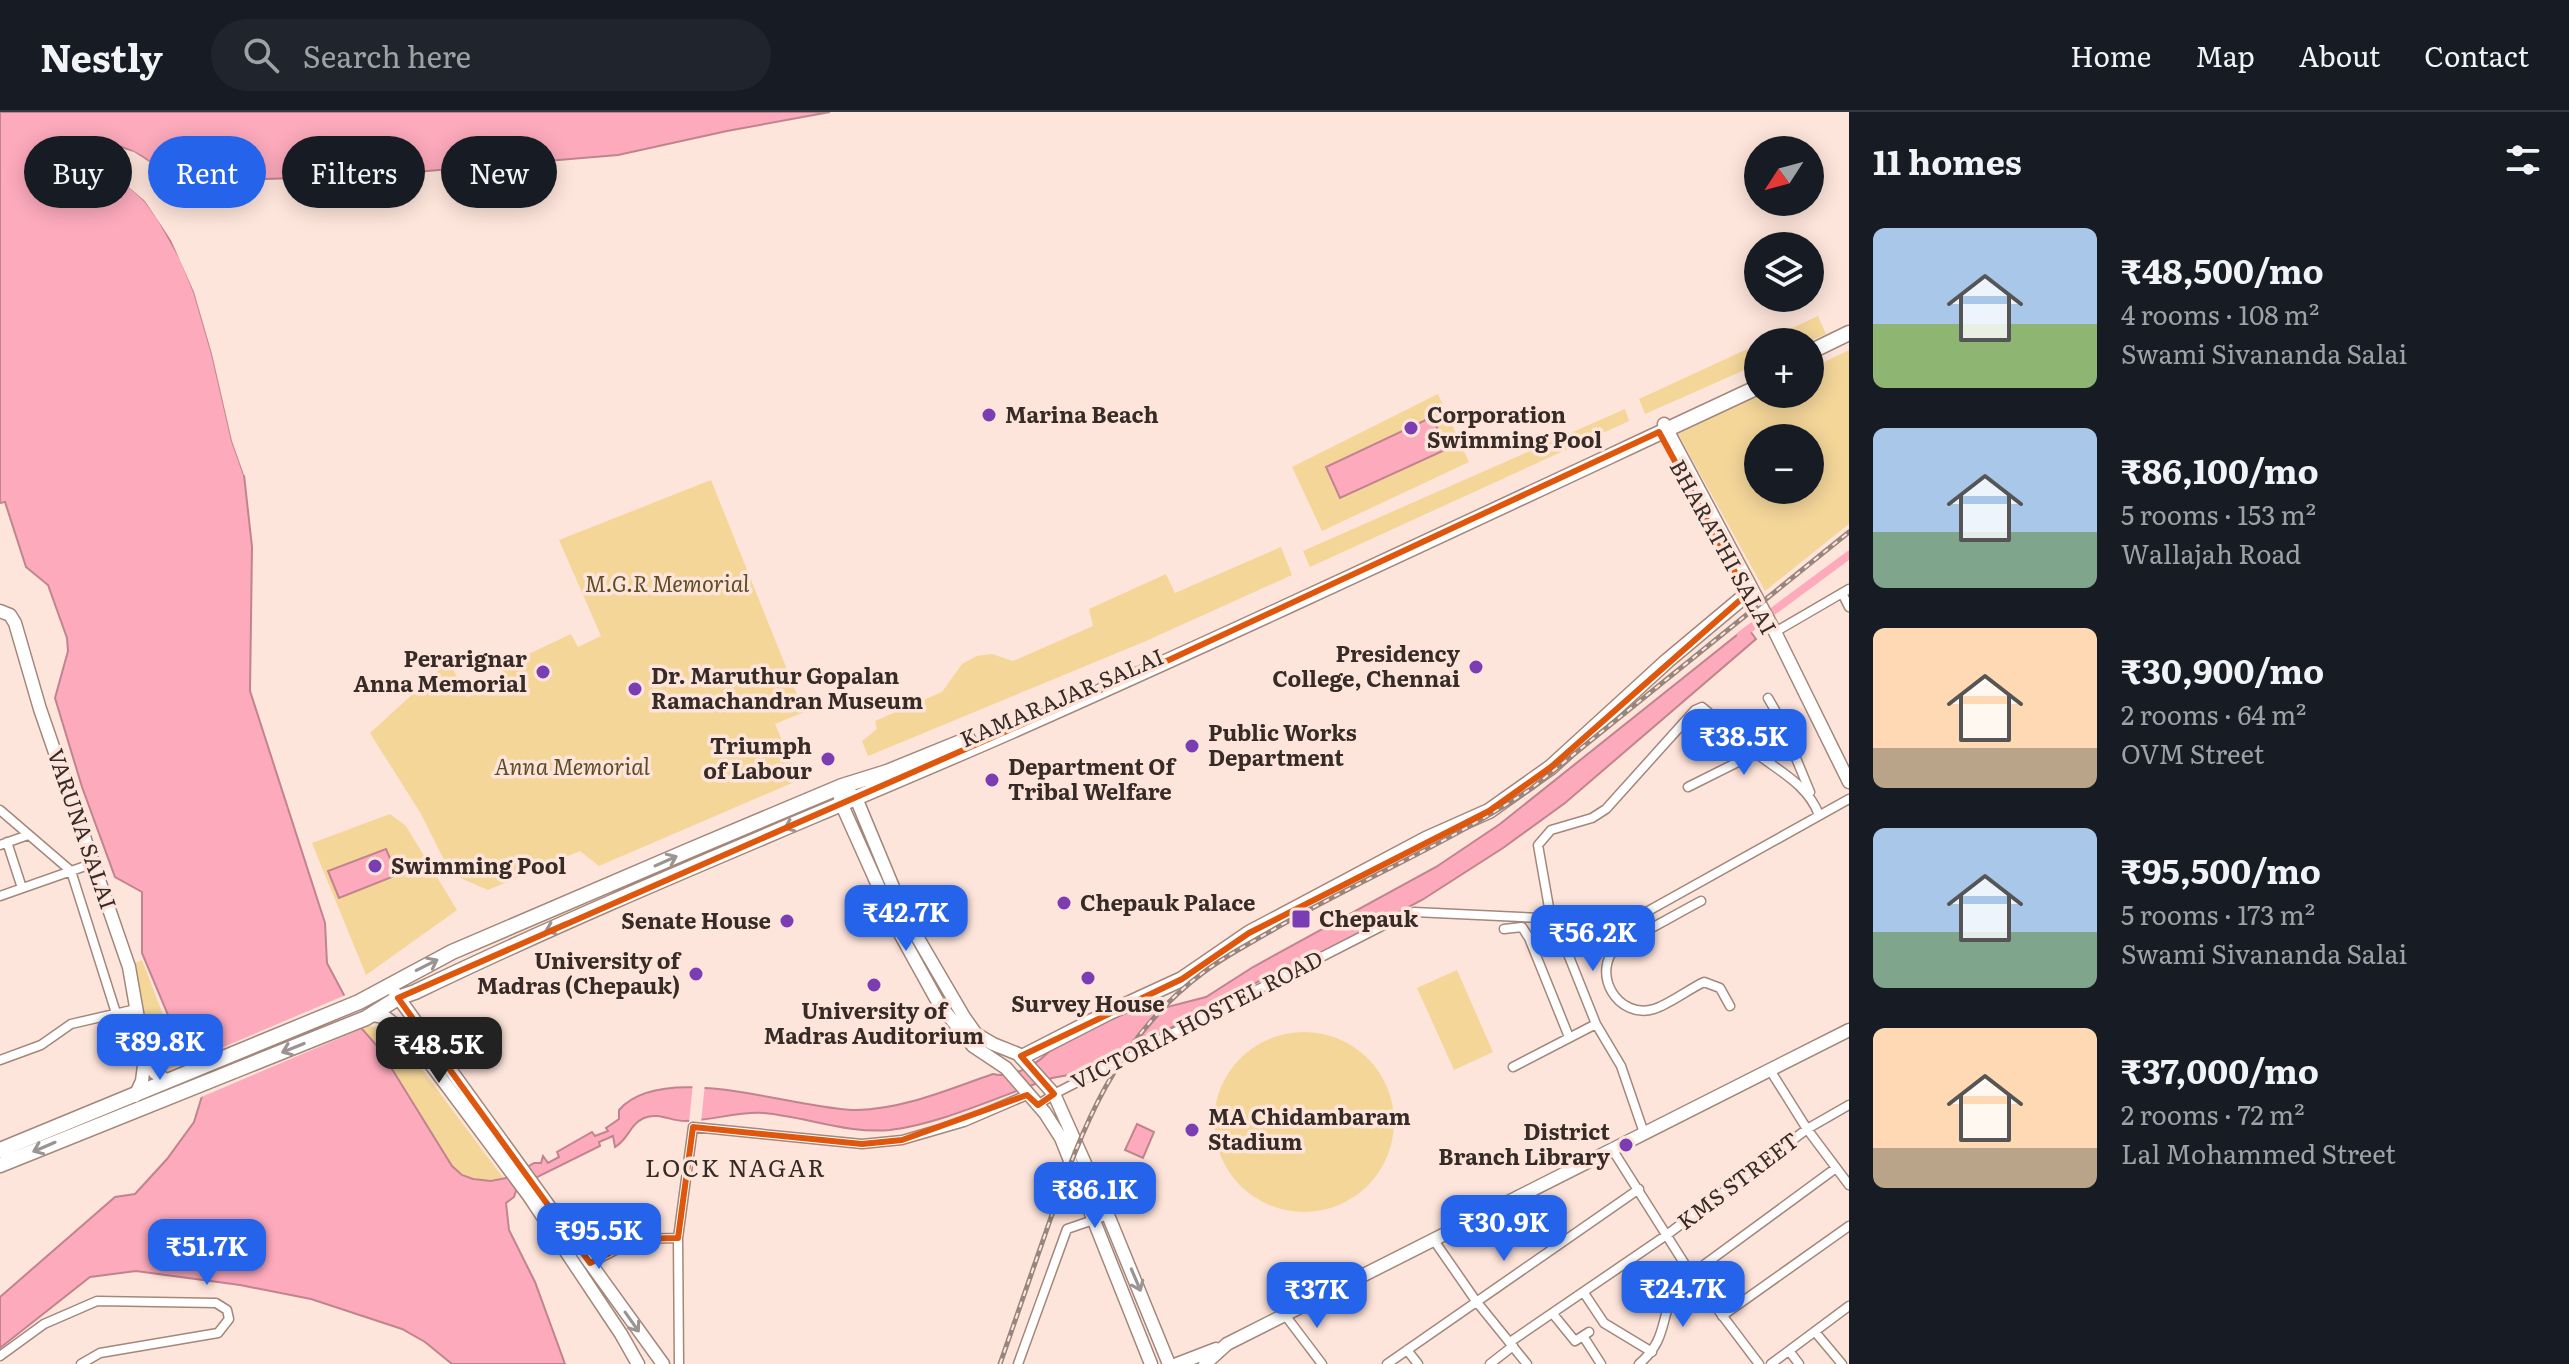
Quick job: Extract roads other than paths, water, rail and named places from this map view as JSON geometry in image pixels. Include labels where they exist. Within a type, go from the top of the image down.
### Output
[{"type":"main road","points":[[1824,345],[1849,333]]},
{"type":"main road","points":[[1824,356],[1849,344]]},
{"type":"main road","name":"KAMARAJAR SALAI","points":[[0,1165],[95,1125],[195,1089],[369,1016],[398,998],[527,940],[1314,595],[1662,428],[1744,385]]},
{"type":"main road","name":"KAMARAJAR SALAI","points":[[0,1150],[359,1002],[452,952],[842,786],[887,772],[1097,686],[1744,393]]},
{"type":"main road","points":[[1023,1059],[1108,1013],[1182,979],[1249,933],[1412,846],[1489,811],[1551,767],[1667,661],[1753,600]]},
{"type":"street","name":"BHARATHI SALAI","points":[[1662,428],[1753,600],[1844,760],[1849,782]]},
{"type":"street","points":[[1771,628],[1845,591],[1849,607]]},
{"type":"street","name":"VARUNA SALAI","points":[[0,611],[10,615],[15,623],[40,709],[128,963],[145,1058],[142,1081],[135,1096]]},
{"type":"street","points":[[1768,698],[1779,717],[1819,815]]},
{"type":"street","points":[[1551,919],[1538,845],[1551,830],[1592,818],[1606,809],[1695,710],[1702,707],[1756,753],[1803,787],[1815,804]]},
{"type":"street","points":[[1688,787],[1756,753],[1788,741]]},
{"type":"street","points":[[842,786],[839,792],[848,800],[905,916],[964,1017],[976,1034],[1023,1059],[1054,1094],[1169,1364]]},
{"type":"street","name":"VICTORIA HOSTEL ROAD","points":[[1038,1105],[1054,1094],[1414,912],[1604,921],[1641,915],[1849,799]]},
{"type":"street","points":[[848,800],[897,928],[939,1004],[973,1046],[1006,1068],[1061,1138],[1151,1364]]},
{"type":"street","points":[[0,810],[71,871],[116,1013]]},
{"type":"street","points":[[22,888],[3,843],[28,835]]},
{"type":"street","points":[[0,896],[94,863]]},
{"type":"street","points":[[1701,901],[1618,945],[1607,964],[1605,975],[1608,986],[1622,1004],[1636,1011],[1655,1009],[1704,982],[1720,988],[1730,1006]]},
{"type":"street","points":[[1504,929],[1522,927],[1529,938],[1569,1037]]},
{"type":"street","points":[[1560,934],[1596,1024],[1621,1066],[1644,1133]]},
{"type":"street","points":[[389,984],[533,1193],[590,1263],[663,1364]]},
{"type":"street","points":[[0,1060],[41,1045],[71,1024],[136,1009]]},
{"type":"street","points":[[369,1016],[385,1017],[409,1035],[515,1168]]},
{"type":"street","points":[[1513,1067],[1596,1024]]},
{"type":"street","points":[[1177,1364],[1227,1344],[1849,1030]]},
{"type":"street","points":[[145,1058],[155,1073],[168,1081]]},
{"type":"street","points":[[1770,1070],[1807,1129],[1849,1185]]},
{"type":"street","points":[[679,1364],[678,1238],[693,1127],[862,1144],[914,1136],[964,1122],[1027,1095]]},
{"type":"street","name":"KMS STREET","points":[[1490,1364],[1512,1344],[1668,1234],[1807,1129],[1849,1105]]},
{"type":"street","points":[[1612,1149],[1691,1274],[1759,1364]]},
{"type":"street","points":[[1639,1364],[1652,1352],[1662,1335],[1671,1295],[1691,1274],[1836,1168]]},
{"type":"street","points":[[1387,1364],[1639,1189]]},
{"type":"street","points":[[533,1193],[638,1364]]},
{"type":"street","points":[[1018,1364],[1067,1229],[1108,1215]]},
{"type":"street","points":[[1722,1316],[1849,1226]]},
{"type":"street","points":[[590,1263],[637,1239],[678,1238]]},
{"type":"street","points":[[1433,1239],[1476,1301],[1527,1364]]},
{"type":"street","points":[[1584,1293],[1604,1323],[1652,1352]]},
{"type":"street","points":[[1671,1295],[1681,1313],[1706,1294]]},
{"type":"street","points":[[0,1356],[44,1324],[97,1301],[216,1303],[227,1310],[229,1319],[218,1333],[100,1353],[81,1364]]},
{"type":"street","points":[[1771,1364],[1849,1306]]},
{"type":"street","points":[[1553,1314],[1575,1341],[1586,1334],[1601,1364]]},
{"type":"street","points":[[1285,1315],[1322,1364]]},
{"type":"street","points":[[1816,1333],[1842,1364]]},
{"type":"street","points":[[1207,1363],[1227,1344]]},
{"type":"street","points":[[1407,1350],[1418,1364]]},
{"type":"street","points":[[1790,1352],[1799,1364]]},
{"type":"waterway","points":[[1741,635],[1849,555]]},
{"type":"railway","points":[[1000,1364],[1074,1154],[1089,1120],[1125,1055],[1147,1025],[1173,998],[1237,950],[1469,827],[1532,788],[1849,532]]},
{"type":"place","name":"Marina Beach","points":[[989,415]]},
{"type":"place","name":"Corporation Swimming Pool","points":[[1411,428]]},
{"type":"place","name":"Presidency College, Chennai","points":[[1476,667]]},
{"type":"place","name":"Perarignar Anna Memorial","points":[[543,672]]},
{"type":"place","name":"Dr. Maruthur Gopalan Ramachandran Museum","points":[[635,689]]},
{"type":"place","name":"Public Works Department","points":[[1192,746]]},
{"type":"place","name":"Triumph of Labour","points":[[828,759]]},
{"type":"place","name":"Department Of Tribal Welfare","points":[[992,780]]},
{"type":"place","name":"Swimming Pool","points":[[375,866]]},
{"type":"place","name":"Chepauk Palace","points":[[1064,903]]},
{"type":"place","name":"Chepauk","points":[[1301,919]]},
{"type":"place","name":"Senate House","points":[[787,921]]},
{"type":"place","name":"University of Madras (Chepauk)","points":[[696,974]]},
{"type":"place","name":"Survey House","points":[[1088,978]]},
{"type":"place","name":"University of Madras Auditorium","points":[[874,985]]},
{"type":"place","name":"MA Chidambaram Stadium","points":[[1192,1130]]},
{"type":"place","name":"District Branch Library","points":[[1626,1145]]},
{"type":"district","name":"LOCK NAGAR","points":[[736,1169]]},
{"type":"park label","name":"M.G.R Memorial","points":[[667,584]]},
{"type":"park label","name":"Anna Memorial","points":[[572,767]]}]
